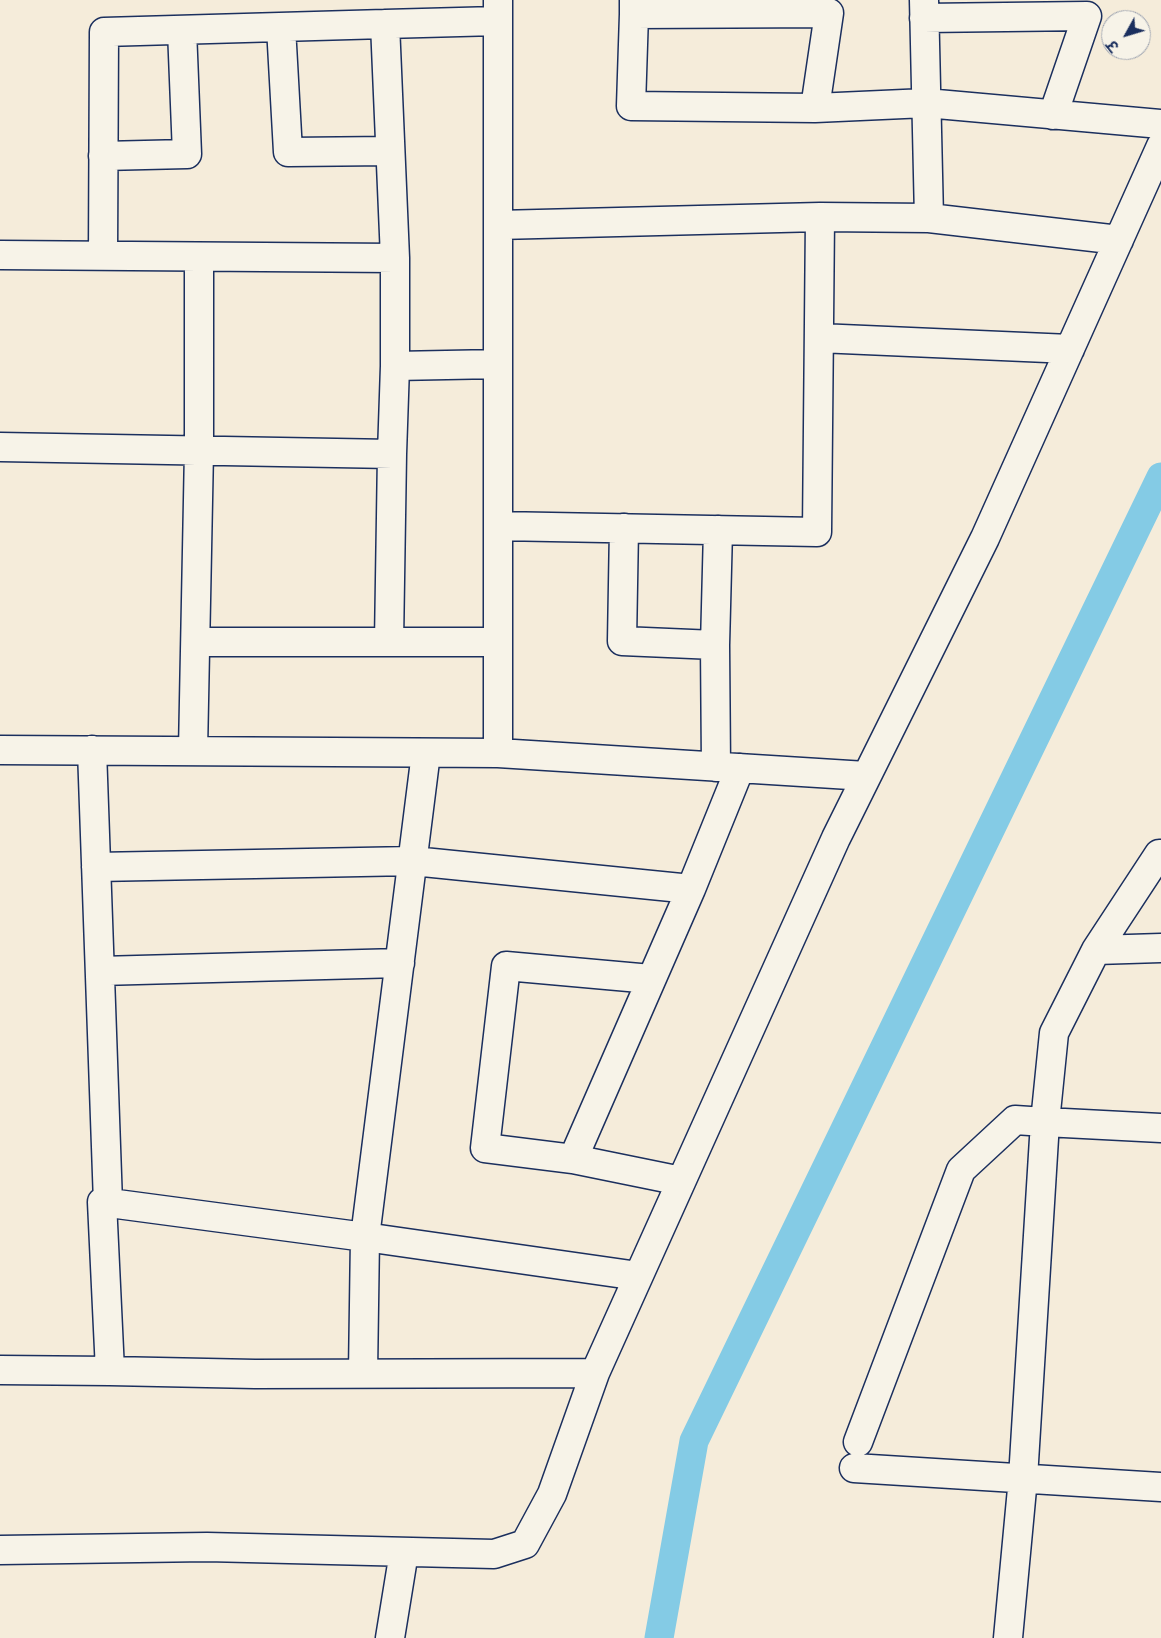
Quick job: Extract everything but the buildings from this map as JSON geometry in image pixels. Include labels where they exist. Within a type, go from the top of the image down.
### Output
[{"type":"street","points":[[815,108],[830,14],[634,7],[631,106],[815,108],[926,103],[1161,124]]},
{"type":"street","points":[[929,218],[924,9],[1087,16],[1053,115]]},
{"type":"street","points":[[103,256],[104,32],[385,24],[497,11],[498,753]]},
{"type":"street","points":[[385,24],[395,258],[395,366],[389,642]]},
{"type":"street","points":[[281,27],[288,152],[390,151]]},
{"type":"street","points":[[103,156],[187,154],[182,30]]},
{"type":"street","points":[[0,1550],[207,1547],[494,1554],[526,1544],[552,1494],[595,1373],[832,847],[984,538],[1161,146]]},
{"type":"street","points":[[498,225],[820,217],[929,218],[1119,240]]},
{"type":"street","points":[[498,526],[817,532],[820,217]]},
{"type":"street","points":[[0,255],[395,258]]},
{"type":"street","points":[[193,751],[199,450],[199,256]]},
{"type":"street","points":[[819,338],[1070,348]]},
{"type":"street","points":[[395,366],[498,364]]},
{"type":"street","points":[[0,447],[392,454]]},
{"type":"street","points":[[624,528],[622,641],[715,645]]},
{"type":"street","points":[[573,1160],[691,889],[728,768],[715,645],[718,530]]},
{"type":"street","points":[[196,642],[498,642]]},
{"type":"street","points":[[0,750],[498,753],[866,776]]},
{"type":"street","points":[[92,750],[108,1203]]},
{"type":"street","points":[[363,1373],[365,1237],[426,753]]},
{"type":"street","points":[[1008,1638],[1023,1478],[1044,1122],[1054,1032],[1096,950],[1159,854],[1161,855]]},
{"type":"street","points":[[96,867],[413,861],[691,889]]},
{"type":"street","points":[[1096,950],[1161,948]]},
{"type":"street","points":[[100,971],[400,964]]},
{"type":"street","points":[[651,979],[506,966],[486,1148],[573,1160],[681,1181]]},
{"type":"street","points":[[1161,1128],[1015,1120],[961,1170],[856,1455],[1023,1478],[1161,1487]]},
{"type":"street","points":[[110,1371],[102,1202],[638,1276]]},
{"type":"street","points":[[0,1370],[595,1373]]},
{"type":"street","points":[[390,1638],[404,1552]]},
{"type":"waterway","points":[[659,1638],[694,1441],[1161,477]]}]
